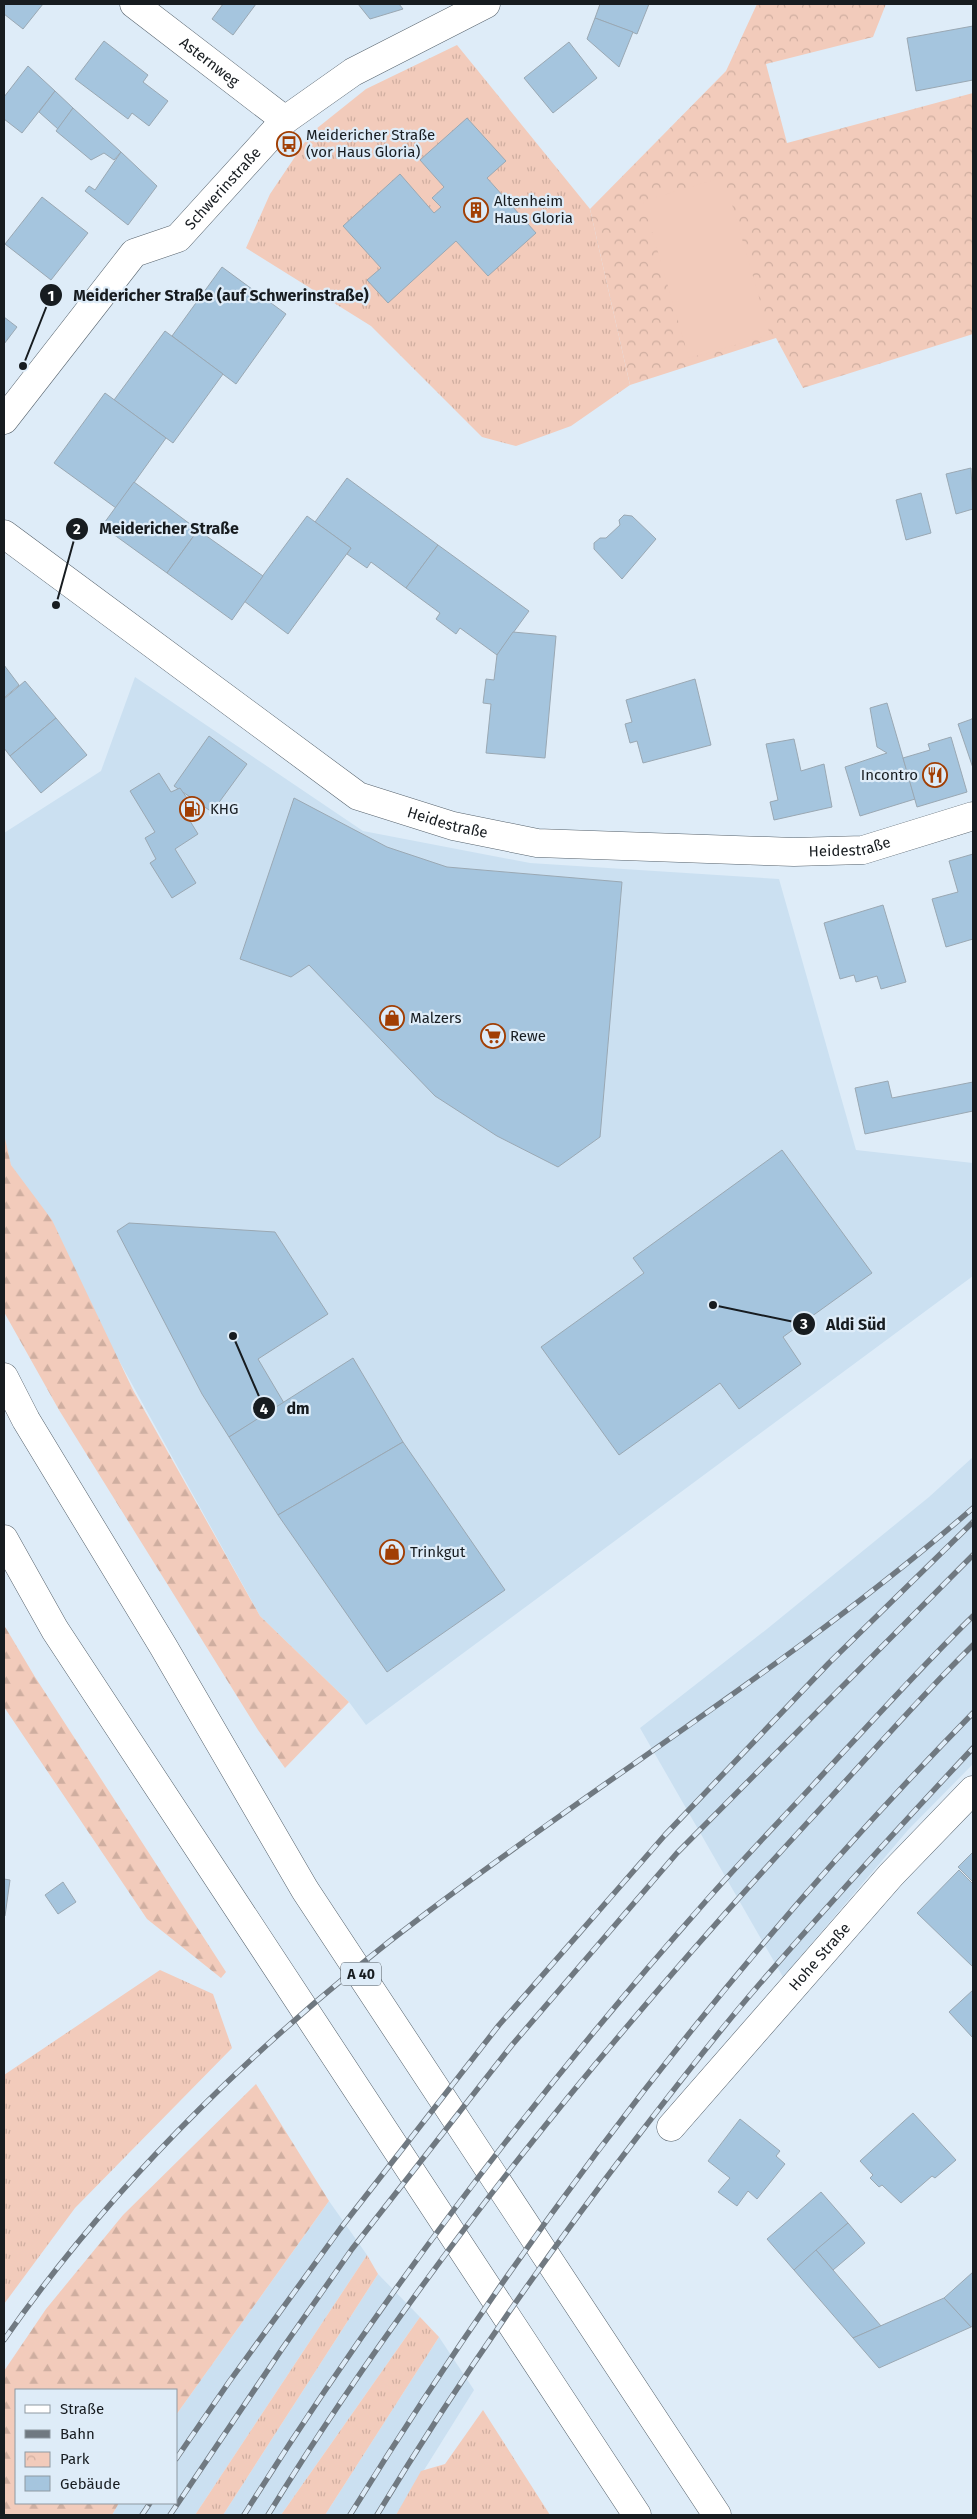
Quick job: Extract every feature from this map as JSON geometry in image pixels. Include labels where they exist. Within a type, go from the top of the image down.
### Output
[{"type":"main road","name":"Asternweg","points":[[134,4],[285,120]]},
{"type":"main road","name":"Schwerinstraße","points":[[4,420],[134,253],[178,238],[285,120],[353,72],[486,4]]},
{"type":"main road","name":"Heidestraße","points":[[4,534],[358,796],[453,826],[537,843],[794,852],[862,850],[973,816]]},
{"type":"main road","name":"A 40","points":[[4,1377],[26,1420],[163,1646],[305,1890],[718,2515]]},
{"type":"main road","points":[[4,1539],[55,1630],[637,2515]]},
{"type":"main road","name":"Hohe Straße","points":[[671,2127],[891,1875],[973,1790]]},
{"type":"shaded area","points":[[135,677],[363,831],[530,863],[779,879],[856,1150],[973,1163],[973,1276],[366,1725],[349,1702],[260,1616],[11,1165],[4,1146],[4,833],[101,771]]},
{"type":"shaded area","points":[[973,1457],[973,1764],[908,1830],[783,1977],[640,1728],[767,1629],[929,1497]]},
{"type":"shaded area","points":[[329,2201],[367,2255],[195,2515],[112,2515],[118,2504],[178,2504],[178,2412]]},
{"type":"shaded area","points":[[378,2274],[420,2317],[281,2515],[223,2515]]},
{"type":"shaded area","points":[[439,2337],[474,2390],[396,2515],[325,2515]]},
{"type":"green space","points":[[757,4],[886,4],[873,37],[766,64],[787,143],[973,93],[973,334],[803,388],[776,338],[630,385],[590,209],[726,71]]},
{"type":"green space","points":[[457,45],[590,209],[630,385],[571,426],[516,446],[482,437],[371,326],[246,248],[270,194],[311,133],[366,89]]},
{"type":"green space","points":[[724,177],[770,335],[689,358],[643,201]]},
{"type":"green space","points":[[4,1134],[11,1165],[52,1220],[133,1390],[260,1616],[349,1702],[285,1768],[258,1730],[59,1410],[4,1312]]},
{"type":"green space","points":[[4,1625],[35,1677],[226,1972],[221,1978],[147,1919],[4,1707]]},
{"type":"green space","points":[[160,1970],[213,1994],[232,2048],[75,2208],[4,2304],[4,2075]]},
{"type":"green space","points":[[256,2084],[329,2201],[178,2412],[178,2389],[15,2389],[15,2504],[118,2504],[112,2515],[4,2515],[4,2371],[46,2309],[123,2215]]},
{"type":"green space","points":[[367,2255],[378,2274],[223,2515],[195,2515]]},
{"type":"green space","points":[[420,2317],[439,2337],[325,2515],[281,2515]]},
{"type":"green space","points":[[483,2410],[550,2515],[396,2515],[421,2471],[445,2464]]},
{"type":"building","points":[[4,4],[43,4],[23,29],[4,14]]},
{"type":"building","points":[[223,4],[256,4],[233,35],[212,19]]},
{"type":"building","points":[[358,4],[399,4],[403,9],[370,19]]},
{"type":"building","points":[[600,4],[649,4],[637,34],[595,18]]},
{"type":"building","points":[[595,18],[633,32],[619,67],[587,39]]},
{"type":"building","points":[[973,26],[973,80],[916,91],[907,38]]},
{"type":"building","points":[[104,41],[148,75],[143,82],[168,101],[149,126],[132,113],[128,119],[75,79]]},
{"type":"building","points":[[569,42],[597,78],[553,113],[524,78]]},
{"type":"building","points":[[28,66],[55,91],[22,133],[4,119],[4,97]]},
{"type":"building","points":[[55,91],[73,108],[58,129],[39,112]]},
{"type":"building","points":[[73,108],[121,152],[114,160],[104,153],[91,160],[56,131]]},
{"type":"building","name":"Altenheim Haus Gloria","points":[[467,118],[506,161],[487,178],[536,233],[488,276],[456,241],[388,303],[367,280],[381,268],[343,226],[400,174],[434,213],[441,207],[432,198],[444,187],[420,160]]},
{"type":"building","points":[[121,152],[157,186],[128,225],[85,191],[89,186],[95,190]]},
{"type":"building","points":[[42,197],[88,233],[51,280],[5,244]]},
{"type":"building","points":[[222,267],[286,314],[236,384],[172,336]]},
{"type":"building","points":[[4,317],[17,327],[4,344]]},
{"type":"building","points":[[165,331],[223,374],[173,443],[114,400]]},
{"type":"building","points":[[105,393],[166,438],[116,508],[54,463]]},
{"type":"building","points":[[971,468],[973,509],[956,514],[946,474]]},
{"type":"building","points":[[347,478],[438,545],[406,588],[371,562],[367,568],[347,554],[351,548],[315,522]]},
{"type":"building","points":[[134,482],[198,530],[167,573],[102,526]]},
{"type":"building","points":[[921,493],[931,533],[906,540],[896,500]]},
{"type":"building","points":[[624,515],[632,516],[656,539],[622,579],[594,549],[594,543],[600,538],[606,538],[620,525],[619,520]]},
{"type":"building","points":[[307,516],[351,548],[288,634],[244,601]]},
{"type":"building","points":[[198,530],[263,576],[232,620],[167,573]]},
{"type":"building","points":[[438,545],[529,611],[497,655],[460,628],[456,634],[436,619],[440,613],[406,588]]},
{"type":"building","points":[[513,632],[556,636],[545,758],[486,753],[491,704],[483,703],[486,679],[494,680],[497,655]]},
{"type":"building","points":[[4,665],[19,685],[4,698]]},
{"type":"building","points":[[695,679],[711,745],[643,763],[637,741],[630,743],[625,724],[632,722],[626,700]]},
{"type":"building","points":[[25,681],[56,718],[10,756],[4,748],[4,699]]},
{"type":"building","points":[[887,703],[915,799],[860,816],[845,767],[887,753],[877,747],[870,708]]},
{"type":"building","points":[[973,716],[973,768],[958,724],[972,719]]},
{"type":"building","points":[[56,718],[87,755],[41,793],[10,756]]},
{"type":"building","points":[[209,736],[247,764],[212,812],[174,786]]},
{"type":"building","name":"Incontro","points":[[951,737],[967,792],[917,807],[903,758],[930,750],[928,744]]},
{"type":"building","points":[[794,739],[801,771],[824,764],[832,807],[774,820],[770,802],[778,800],[766,744]]},
{"type":"building","points":[[159,773],[171,792],[180,788],[189,801],[182,808],[198,834],[175,849],[196,883],[172,898],[150,863],[156,859],[145,838],[155,832],[130,791]]},
{"type":"building","name":"Rewe","points":[[294,798],[387,847],[447,867],[622,882],[600,1137],[558,1167],[497,1136],[435,1096],[309,965],[291,977],[240,959]]},
{"type":"building","points":[[973,854],[973,939],[946,947],[932,899],[958,892],[949,861]]},
{"type":"building","points":[[883,905],[906,982],[881,989],[877,976],[856,982],[854,975],[840,979],[824,923]]},
{"type":"building","points":[[888,1081],[892,1098],[973,1082],[973,1111],[865,1134],[855,1088]]},
{"type":"building","points":[[782,1150],[872,1273],[783,1337],[801,1364],[739,1409],[720,1383],[619,1455],[541,1347],[644,1273],[633,1258]]},
{"type":"building","points":[[129,1223],[275,1232],[328,1314],[258,1359],[284,1403],[229,1437],[202,1394],[117,1231]]},
{"type":"building","points":[[353,1358],[403,1442],[278,1515],[229,1437]]},
{"type":"building","name":"Trinkgut","points":[[403,1442],[505,1590],[387,1672],[278,1515]]},
{"type":"building","points":[[973,1852],[973,1882],[958,1867]]},
{"type":"building","points":[[959,1870],[973,1884],[973,1967],[917,1913]]},
{"type":"building","points":[[4,1879],[10,1880],[5,1916],[4,1916]]},
{"type":"building","points":[[63,1882],[76,1902],[58,1914],[45,1895]]},
{"type":"building","points":[[973,1990],[973,2038],[949,2012]]},
{"type":"building","points":[[913,2113],[956,2160],[935,2178],[932,2176],[901,2203],[882,2185],[879,2187],[870,2178],[873,2175],[860,2161]]},
{"type":"building","points":[[740,2119],[780,2151],[776,2156],[785,2164],[757,2199],[748,2191],[737,2206],[718,2192],[730,2178],[708,2161]]},
{"type":"building","points":[[821,2192],[848,2223],[794,2270],[767,2239]]},
{"type":"building","points":[[848,2223],[865,2243],[833,2270],[816,2250]]},
{"type":"building","points":[[816,2250],[881,2326],[853,2338],[794,2270]]},
{"type":"building","points":[[973,2272],[973,2326],[971,2327],[944,2298]]},
{"type":"building","points":[[944,2298],[971,2327],[879,2368],[853,2338]]},
{"type":"railway","points":[[4,2340],[48,2280],[146,2164],[255,2056],[312,2005],[429,1911],[841,1615],[908,1563],[973,1508]]},
{"type":"railway","points":[[178,2456],[229,2382],[340,2229],[499,2025],[665,1835],[829,1663],[973,1522]]},
{"type":"railway","points":[[178,2503],[352,2249],[512,2045],[677,1853],[973,1555]]},
{"type":"railway","points":[[244,2515],[296,2434],[405,2276],[521,2122],[581,2047],[732,1871],[912,1678],[973,1616]]},
{"type":"railway","points":[[268,2515],[327,2423],[389,2332],[454,2243],[590,2070],[734,1903],[910,1710],[973,1645]]},
{"type":"railway","points":[[350,2515],[418,2408],[489,2302],[563,2198],[639,2097],[719,1997],[801,1900],[885,1805],[973,1713]]},
{"type":"railway","points":[[377,2515],[437,2419],[500,2324],[600,2186],[679,2082],[783,1957],[973,1748]]},
{"type":"railway","points":[[142,2515],[149,2504]]},
{"type":"railway","points":[[170,2515],[177,2504]]},
{"type":"place","name":"Meidericher Straße (vor Haus Gloria)","points":[[289,144]]},
{"type":"place","name":"Altenheim Haus Gloria","points":[[476,210]]},
{"type":"place","name":"Meidericher Straße (auf Schwerinstraße)","points":[[23,366]]},
{"type":"place","name":"Meidericher Straße","points":[[56,605]]},
{"type":"place","name":"Incontro","points":[[935,775]]},
{"type":"place","name":"KHG","points":[[192,809]]},
{"type":"place","name":"Malzers","points":[[392,1018]]},
{"type":"place","name":"Rewe","points":[[493,1036]]},
{"type":"place","name":"Aldi Süd","points":[[713,1305]]},
{"type":"place","name":"dm","points":[[233,1336]]},
{"type":"place","name":"Trinkgut","points":[[392,1552]]}]
